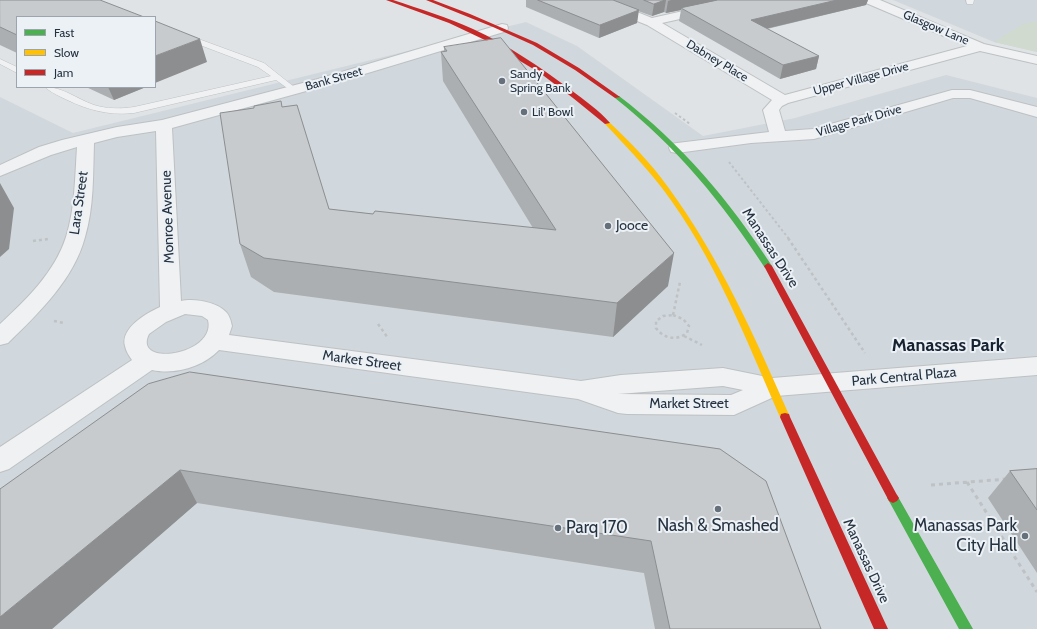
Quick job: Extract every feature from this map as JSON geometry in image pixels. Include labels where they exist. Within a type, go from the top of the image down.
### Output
[{"type":"main road","name":"Manassas Drive","points":[[388,0],[413,8],[480,35],[553,79],[616,132],[660,180],[678,205],[715,269],[772,388],[881,629]]},
{"type":"main road","name":"Manassas Drive","points":[[428,0],[502,28],[532,42],[594,79],[641,115],[677,148],[706,180],[738,222],[770,271],[966,629]]},
{"type":"main road","points":[[583,103],[607,114],[623,125]]},
{"type":"main road","points":[[661,147],[677,148]]},
{"type":"street","name":"Dabney Place","points":[[596,0],[651,22],[783,100]]},
{"type":"street","points":[[651,22],[748,0]]},
{"type":"street","name":"Glasgow Lane","points":[[870,0],[980,47],[1037,60]]},
{"type":"street","name":"Bank Street","points":[[164,125],[197,114],[294,90],[420,54],[502,28]]},
{"type":"street","name":"Upper Village Drive","points":[[783,100],[980,47]]},
{"type":"street","name":"Village Park Drive","points":[[677,148],[779,136],[814,134],[952,94],[960,93],[970,94],[1037,112]]},
{"type":"street","points":[[779,136],[774,125],[771,110],[777,103],[783,100]]},
{"type":"street","points":[[0,171],[50,149],[117,132],[164,125]]},
{"type":"street","name":"Monroe Avenue","points":[[164,125],[171,310]]},
{"type":"street","name":"Lara Street","points":[[0,338],[21,317],[55,278],[72,248],[79,221],[86,139]]},
{"type":"street","points":[[185,307],[209,309],[217,315],[221,322],[221,332],[215,341],[205,350],[192,358],[162,363],[148,360],[140,355],[136,348],[136,339],[148,322],[171,310],[185,307]]},
{"type":"street","name":"Market Street","points":[[215,341],[580,390],[618,403],[627,404],[734,405],[772,388]]},
{"type":"street","points":[[0,461],[148,360]]},
{"type":"street","name":"Park Central Plaza","points":[[772,388],[1037,366]]},
{"type":"lane","points":[[156,25],[261,65],[294,90]]},
{"type":"lane","points":[[0,62],[16,70]]},
{"type":"lane","points":[[51,88],[91,108],[114,112],[134,110],[278,77]]},
{"type":"path","points":[[726,157],[769,211],[800,254],[864,350]]},
{"type":"path","points":[[674,315],[680,282]]},
{"type":"path","points":[[674,315],[683,319],[689,326],[688,333],[680,338],[663,335],[656,328],[656,321],[659,318],[674,315]]},
{"type":"path","points":[[684,336],[702,345]]},
{"type":"path","points":[[931,484],[1010,478]]},
{"type":"path","points":[[967,482],[1037,592]]},
{"type":"shaded area","points":[[893,0],[1037,0],[1037,52],[994,42]]},
{"type":"shaded area","points":[[1037,21],[1037,52],[994,42],[1023,24]]},
{"type":"shaded area","points":[[526,22],[577,46],[703,136],[795,118],[946,75],[1037,98],[1037,629],[0,629],[0,97],[73,133]]},
{"type":"building","points":[[0,0],[100,0],[141,16],[16,16],[16,35],[0,27]]},
{"type":"building","points":[[538,0],[613,0],[639,10],[600,25]]},
{"type":"building","points":[[644,0],[665,0],[654,4]]},
{"type":"building","points":[[718,0],[837,0],[751,20],[819,56],[783,65],[681,8]]},
{"type":"building","points":[[156,21],[200,39],[156,56]]},
{"type":"building","points":[[501,38],[674,253],[617,303],[264,258],[240,244],[220,113],[254,108],[254,106],[281,101],[282,107],[297,105],[329,209],[373,214],[375,211],[556,230],[441,52],[447,51],[444,47]]},
{"type":"building","name":"Parq 170","points":[[190,372],[720,449],[766,481],[821,629],[670,629],[651,541],[180,470],[0,617],[0,489],[148,384]]},
{"type":"building","points":[[1037,469],[1037,510],[1010,471]]},
{"type":"traffic: fast","points":[[617,97],[661,133],[700,174],[719,196],[768,266]]},
{"type":"traffic: fast","points":[[893,498],[966,629]]},
{"type":"traffic: slow","points":[[607,123],[638,154],[665,187],[689,223],[731,298],[785,417]]},
{"type":"traffic: jam","points":[[388,0],[451,22],[489,39],[525,60],[559,84],[607,123]]},
{"type":"traffic: jam","points":[[428,0],[482,20],[535,44],[577,69],[617,97]]},
{"type":"traffic: jam","points":[[768,266],[893,498]]},
{"type":"traffic: jam","points":[[785,417],[881,629]]},
{"type":"place","name":"Sandy Spring Bank","points":[[502,81]]},
{"type":"place","name":"Lil' Bowl","points":[[524,112]]},
{"type":"place","name":"Jooce","points":[[608,226]]},
{"type":"place","name":"Nash & Smashed","points":[[718,509]]},
{"type":"place","name":"Parq 170","points":[[558,528]]},
{"type":"place","name":"Manassas Park City Hall","points":[[1025,536]]},
{"type":"district","name":"Manassas Park","points":[[948,346]]}]
